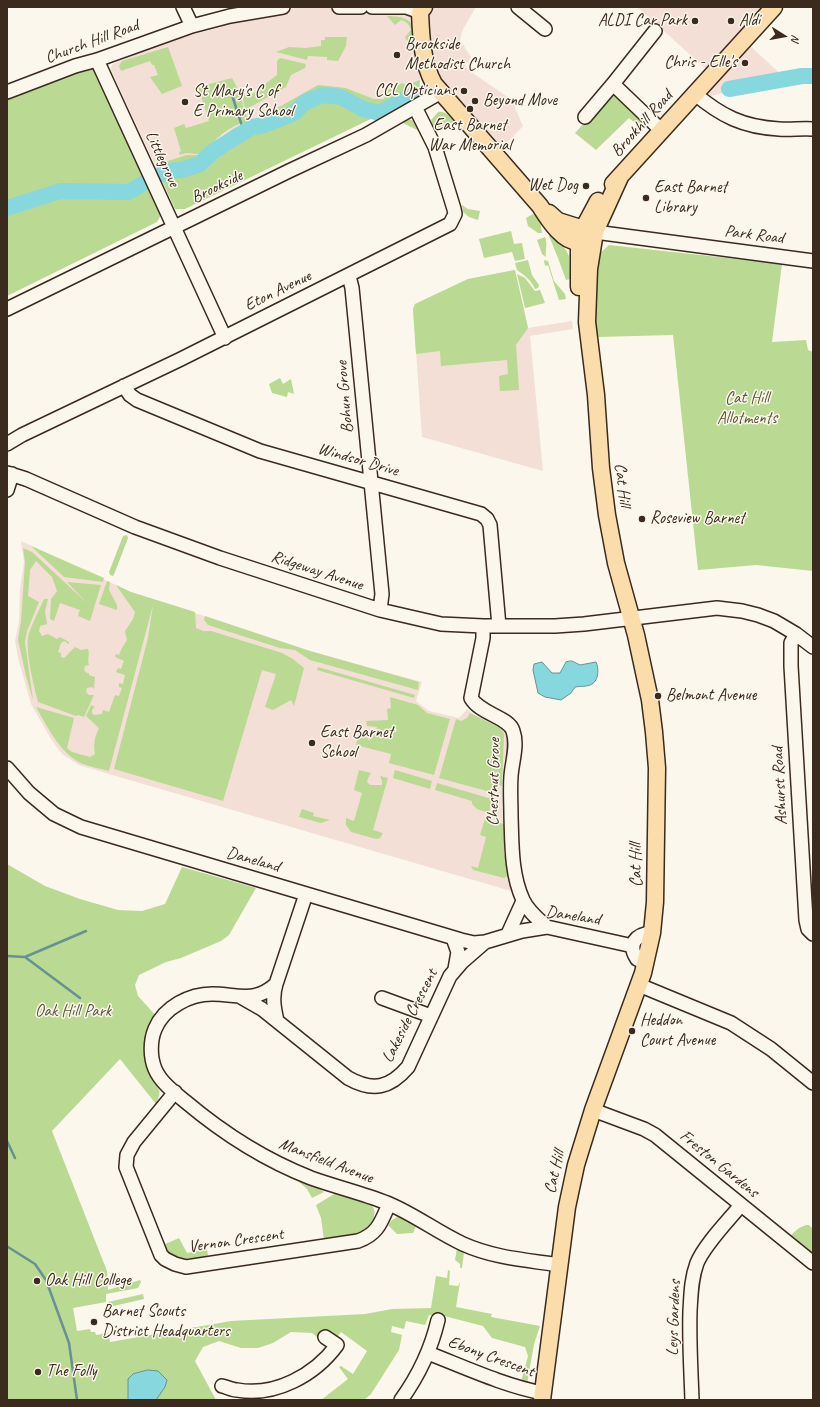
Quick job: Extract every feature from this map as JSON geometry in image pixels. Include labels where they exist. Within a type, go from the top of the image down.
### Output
[{"type":"main road","name":"Brookhill Road","points":[[585,234],[620,177],[694,93],[774,7]]},
{"type":"main road","points":[[422,10],[421,36],[423,54],[429,75],[427,100],[478,136],[540,206],[558,221],[585,234]]},
{"type":"main road","name":"Cat Hill","points":[[543,1397],[567,1207],[576,1164],[593,1110],[646,963],[652,933],[655,902],[657,768],[654,732],[650,700],[631,618],[616,563],[605,500],[599,446],[596,396],[587,322],[589,269],[585,234]]},
{"type":"street","points":[[183,7],[192,26]]},
{"type":"street","name":"Church Hill Road","points":[[7,92],[75,66],[97,60],[228,12],[283,7]]},
{"type":"street","points":[[339,7],[361,7]]},
{"type":"street","points":[[372,7],[406,7],[422,10]]},
{"type":"street","points":[[518,7],[545,29]]},
{"type":"street","points":[[585,117],[655,31]]},
{"type":"street","name":"Littlegrove","points":[[97,60],[225,338]]},
{"type":"street","points":[[613,84],[662,130]]},
{"type":"street","points":[[694,93],[720,114],[744,124],[780,129],[813,129]]},
{"type":"street","name":"Brookside","points":[[7,309],[366,135],[427,100]]},
{"type":"street","name":"Eton Avenue","points":[[7,444],[22,435],[225,338],[450,224],[455,214],[436,152],[427,100]]},
{"type":"street","name":"Park Road","points":[[585,234],[813,261]]},
{"type":"street","name":"Bohun Grove","points":[[349,276],[352,288],[382,594],[380,610]]},
{"type":"street","name":"Windsor Drive","points":[[124,386],[130,395],[137,400],[260,451],[482,514],[487,518],[490,525],[499,626]]},
{"type":"street","points":[[7,490],[10,474]]},
{"type":"street","name":"Ridgeway Avenue","points":[[10,474],[131,526],[198,551],[380,610],[441,624],[483,626],[555,626],[631,618]]},
{"type":"street","points":[[631,618],[717,608],[731,609],[758,615],[774,621],[796,634],[813,647]]},
{"type":"street","name":"Chestnut Grove","points":[[483,626],[483,638],[471,698],[479,708],[506,722],[513,730],[515,749],[511,777],[511,844],[514,865],[523,901],[529,910],[547,927]]},
{"type":"street","name":"Ashurst Road","points":[[796,634],[791,643],[791,666],[806,920],[808,928],[813,934]]},
{"type":"street","name":"Daneland","points":[[7,768],[29,793],[54,814],[81,827],[454,938],[474,943],[485,942],[508,934],[547,927],[633,946]]},
{"type":"street","points":[[277,1021],[274,1005],[274,992],[306,894]]},
{"type":"street","name":"Daneland","points":[[508,934],[523,901]]},
{"type":"street","points":[[646,963],[637,959],[633,946],[636,939],[640,936],[652,933]]},
{"type":"street","name":"Lakeside Crescent","points":[[454,938],[458,952],[455,969]]},
{"type":"street","name":"Lakeside Crescent","points":[[241,997],[262,1009],[348,1078],[359,1084],[379,1086],[391,1083],[408,1067],[445,985],[455,969],[485,942]]},
{"type":"street","name":"Mansfield Avenue","points":[[276,984],[269,990],[255,996],[241,997],[212,994],[196,996],[174,1006],[160,1021],[152,1038],[152,1059],[162,1080],[204,1118],[225,1133],[268,1159],[312,1178],[352,1190],[389,1204],[444,1234],[470,1246],[501,1257],[559,1265]]},
{"type":"street","points":[[639,984],[731,1023],[771,1049],[813,1083]]},
{"type":"street","points":[[382,998],[430,1016]]},
{"type":"street","name":"Vernon Crescent","points":[[175,1092],[134,1142],[127,1155],[126,1167],[154,1240],[161,1255],[165,1259],[186,1267],[358,1241],[374,1233],[379,1226],[389,1204]]},
{"type":"street","name":"Freston Gardens","points":[[593,1110],[644,1129],[655,1135],[813,1263]]},
{"type":"street","name":"Leys Gardens","points":[[692,1400],[690,1322],[691,1291],[694,1274],[698,1262],[705,1250],[741,1205]]},
{"type":"street","name":"Ebony Crescent","points":[[401,1400],[416,1378],[428,1353],[438,1320]]},
{"type":"street","points":[[222,1386],[236,1395],[286,1385],[319,1366],[330,1354],[337,1345],[325,1337]]},
{"type":"street","name":"Ebony Crescent","points":[[428,1353],[509,1384],[529,1390],[543,1397]]},
{"type":"shaded area","points":[[283,7],[476,7],[463,29],[460,40],[471,57],[465,66],[471,72],[515,102],[515,108],[523,126],[500,150],[482,129],[482,124],[460,101],[455,101],[420,70],[420,80],[406,85],[402,83],[386,90],[384,99],[374,99],[346,88],[265,116],[267,119],[255,125],[244,123],[224,134],[206,152],[197,155],[186,155],[155,165],[111,70],[113,64],[168,41],[222,27],[230,16]]},
{"type":"shaded area","points":[[637,7],[763,7],[706,69]]},
{"type":"shaded area","points":[[750,46],[785,78],[711,96],[707,93]]},
{"type":"shaded area","points":[[515,270],[528,328],[572,321],[573,329],[530,336],[543,471],[422,437],[413,309],[415,304],[468,279]]},
{"type":"shaded area","name":"East Barnet School","points":[[21,541],[131,592],[310,651],[422,682],[416,701],[429,711],[459,718],[467,709],[473,714],[503,729],[507,737],[502,779],[503,840],[504,855],[511,891],[79,765],[62,754],[51,739],[31,704],[18,658],[15,641],[19,621],[20,589],[24,562]]},
{"type":"green space","points":[[387,16],[404,18],[410,23],[413,31],[413,44],[408,44],[405,37],[411,30],[408,24],[401,20],[395,25]]},
{"type":"green space","points":[[325,37],[347,37],[346,46],[338,61],[327,60],[327,57],[308,56],[307,60],[276,52],[289,47],[306,48],[321,46],[321,40],[325,40]]},
{"type":"green space","points":[[168,47],[182,86],[162,94],[150,77],[158,75],[154,65],[152,65],[150,61],[121,71],[119,66],[122,61]]},
{"type":"green space","points":[[280,58],[306,64],[305,68],[291,75],[286,87],[245,110],[242,94],[251,95],[277,75],[277,61]]},
{"type":"green space","points":[[95,64],[161,215],[157,222],[7,296],[7,98]]},
{"type":"green space","points":[[232,78],[241,95],[244,111],[250,122],[232,127],[220,135],[207,150],[222,136],[240,126],[253,123],[255,125],[267,119],[265,115],[318,85],[346,88],[374,99],[384,99],[386,90],[402,83],[406,85],[420,80],[420,83],[418,93],[412,99],[185,209],[175,209],[155,165],[186,155],[197,155],[206,152],[197,154],[186,153],[180,155],[179,152],[181,151],[174,128],[184,124],[186,128],[209,121],[198,87]]},
{"type":"green space","points":[[616,88],[650,120],[640,127],[629,118],[596,150],[575,133]]},
{"type":"green space","points":[[438,112],[445,113],[454,122],[441,131],[435,131],[431,120]]},
{"type":"green space","points":[[406,119],[415,121],[423,133],[401,122]]},
{"type":"green space","points":[[462,205],[468,209],[480,211],[478,220],[469,217],[463,212]]},
{"type":"green space","points":[[533,214],[540,220],[542,233],[538,233],[528,226],[526,218]]},
{"type":"green space","points":[[511,231],[514,244],[522,243],[525,259],[515,261],[512,252],[484,258],[479,239]]},
{"type":"green space","points":[[552,234],[566,250],[569,256],[570,279],[566,280],[549,236]]},
{"type":"green space","points":[[545,237],[546,257],[542,254],[537,240]]},
{"type":"green space","name":"Cat Hill Allotments","points":[[609,245],[782,264],[772,342],[806,340],[808,350],[813,352],[813,571],[756,565],[698,570],[673,335],[597,337],[594,307],[597,256]]},
{"type":"green space","points":[[528,260],[532,275],[539,285],[538,288],[535,289],[529,280],[517,270],[515,263]]},
{"type":"green space","points":[[544,260],[548,261],[554,281],[565,294],[566,299],[559,300],[548,265],[545,266]]},
{"type":"green space","points":[[515,270],[528,328],[516,345],[519,390],[500,391],[499,376],[508,374],[507,360],[441,366],[440,351],[416,354],[413,309],[415,304],[468,279]]},
{"type":"green space","points":[[517,274],[525,278],[535,291],[540,290],[545,303],[525,308]]},
{"type":"green space","points":[[280,378],[283,384],[291,379],[294,394],[288,392],[287,397],[272,393],[269,384]]},
{"type":"green space","points":[[127,535],[128,538],[115,572],[113,576],[110,575],[109,572],[123,536]]},
{"type":"green space","points":[[31,546],[104,578],[103,582],[64,577]]},
{"type":"green space","points":[[23,548],[32,552],[87,603],[67,582],[101,585],[90,621],[78,616],[80,610],[60,603],[54,621],[50,619],[51,599],[57,591],[52,577],[36,561],[30,570],[28,596],[39,602],[27,631],[25,642],[33,700],[18,640],[21,621],[25,562]]},
{"type":"green space","points":[[107,581],[110,582],[109,590],[117,605],[117,610],[99,604]]},
{"type":"green space","points":[[116,585],[131,592],[195,612],[196,628],[203,631],[211,631],[282,653],[293,659],[304,668],[294,706],[291,700],[273,710],[265,707],[276,674],[262,670],[223,801],[114,769],[148,638],[153,605],[109,771],[82,763],[68,754],[52,735],[36,707],[74,718],[67,748],[72,752],[90,757],[95,754],[95,740],[99,728],[86,716],[91,705],[95,707],[92,710],[94,715],[102,714],[103,710],[109,712],[115,695],[119,696],[122,688],[119,687],[119,683],[123,684],[125,675],[116,672],[118,668],[121,669],[124,661],[115,657],[116,654],[119,655],[127,640],[125,631],[133,619],[135,612]]},
{"type":"green space","points":[[44,599],[48,599],[45,611],[47,624],[40,626],[39,631],[42,636],[48,634],[57,639],[60,637],[69,642],[69,644],[64,641],[61,643],[58,652],[61,653],[61,657],[64,658],[75,647],[81,650],[88,649],[89,665],[85,666],[84,670],[89,673],[89,675],[95,677],[94,689],[92,687],[87,688],[86,692],[89,695],[94,695],[84,717],[78,715],[76,716],[38,702],[30,667],[28,640],[29,633]]},
{"type":"green space","points":[[205,616],[310,651],[419,682],[418,690],[310,660],[295,650],[280,648],[208,625],[204,620]]},
{"type":"green space","points":[[318,667],[415,695],[414,698],[317,670]]},
{"type":"green space","points":[[390,697],[418,705],[427,713],[450,719],[434,775],[389,763],[391,754],[356,745],[360,731],[369,740],[375,733],[377,727],[367,726],[366,721],[388,720],[387,709],[391,708]]},
{"type":"green space","points":[[470,713],[502,729],[504,734],[502,786],[496,784],[494,793],[439,778],[456,719],[461,721],[467,718]]},
{"type":"green space","points":[[359,770],[371,773],[367,782],[370,785],[382,785],[380,776],[388,778],[373,830],[383,833],[380,838],[376,839],[351,832],[346,825],[346,818],[354,821],[362,793],[354,790]]},
{"type":"green space","points":[[395,770],[432,781],[430,789],[393,778]]},
{"type":"green space","points":[[437,783],[492,799],[489,813],[477,809],[472,804],[472,801],[435,790]]},
{"type":"green space","points":[[302,809],[314,813],[313,816],[330,820],[321,823],[299,817]]},
{"type":"green space","points":[[485,819],[504,824],[504,853],[510,871],[509,875],[504,878],[473,870],[471,866],[478,868],[486,837],[480,835]]},
{"type":"green space","name":"Oak Hill Park","points":[[7,864],[45,886],[80,899],[118,910],[142,911],[165,904],[182,867],[256,888],[229,935],[221,941],[181,958],[166,962],[139,975],[135,985],[138,996],[157,1017],[148,1030],[144,1047],[148,1071],[159,1089],[156,1104],[120,1059],[52,1131],[107,1271],[108,1290],[140,1280],[141,1282],[138,1288],[106,1294],[106,1302],[73,1308],[77,1331],[90,1329],[91,1332],[95,1332],[96,1335],[108,1333],[110,1342],[231,1321],[365,1314],[392,1309],[431,1308],[436,1276],[447,1278],[448,1270],[450,1271],[449,1285],[458,1286],[460,1282],[456,1307],[492,1314],[491,1317],[540,1326],[534,1344],[527,1384],[521,1382],[528,1356],[525,1347],[492,1338],[483,1326],[444,1316],[429,1315],[425,1325],[406,1321],[404,1329],[392,1326],[391,1332],[402,1335],[399,1350],[371,1394],[364,1400],[321,1400],[348,1379],[339,1367],[341,1366],[353,1374],[367,1351],[341,1332],[338,1336],[332,1337],[324,1332],[318,1338],[312,1333],[291,1332],[273,1343],[258,1348],[241,1348],[219,1341],[203,1347],[195,1361],[216,1400],[7,1400]]},
{"type":"green space","points":[[298,1181],[315,1186],[324,1192],[312,1198],[307,1189]]},
{"type":"green space","points":[[336,1193],[371,1205],[375,1214],[371,1224],[366,1229],[353,1235],[324,1240],[321,1218],[316,1205]]},
{"type":"green space","points":[[397,1217],[403,1218],[416,1226],[413,1233],[397,1234],[388,1225]]},
{"type":"green space","points":[[809,1225],[813,1229],[813,1253],[791,1235],[799,1228]]},
{"type":"green space","points":[[179,1238],[187,1253],[207,1249],[208,1256],[189,1259],[172,1255],[163,1245]]},
{"type":"green space","points":[[457,1248],[464,1252],[462,1268],[460,1268],[460,1264],[455,1260]]},
{"type":"green space","points":[[143,1294],[144,1299],[109,1307],[108,1302]]},
{"type":"water","points":[[572,661],[580,665],[596,662],[598,674],[596,680],[588,686],[575,687],[571,693],[561,700],[545,697],[538,693],[533,670],[534,664],[542,662],[552,673],[560,673],[566,662]]},
{"type":"water","points":[[148,1370],[158,1371],[167,1380],[165,1387],[156,1400],[128,1400],[128,1379],[133,1374]]},
{"type":"waterway","points":[[729,89],[802,76],[813,76]]},
{"type":"waterway","points":[[230,89],[244,132]]},
{"type":"waterway","points":[[7,208],[60,191],[129,192],[168,171],[181,170],[200,164],[212,152],[252,127],[264,125],[294,113],[305,102],[323,95],[341,97],[363,109],[380,113],[404,100],[424,98]]},
{"type":"waterway","points":[[7,956],[25,957],[86,931]]},
{"type":"waterway","points":[[25,957],[80,998]]},
{"type":"waterway","points":[[7,1141],[15,1158]]},
{"type":"waterway","points":[[8,1247],[35,1264],[46,1280],[69,1343],[77,1400]]},
{"type":"place","name":"ALDI Car Park","points":[[695,21]]},
{"type":"place","name":"Aldi","points":[[731,21]]},
{"type":"place","name":"Brookside Methodist Church","points":[[397,55]]},
{"type":"place","name":"Chris - Elle's","points":[[745,63]]},
{"type":"place","name":"CCL Opticians","points":[[464,91]]},
{"type":"place","name":"Beyond Move","points":[[475,101]]},
{"type":"place","name":"St Mary's C of E Primary School","points":[[185,102]]},
{"type":"place","name":"East Barnet War Memorial","points":[[470,109]]},
{"type":"place","name":"Wet Dog","points":[[586,186]]},
{"type":"place","name":"East Barnet Library","points":[[646,198]]},
{"type":"place","name":"Roseview Barnet","points":[[642,519]]},
{"type":"place","name":"Belmont Avenue","points":[[658,696]]},
{"type":"place","name":"East Barnet School","points":[[312,743]]},
{"type":"place","name":"Heddon Court Avenue","points":[[632,1031]]},
{"type":"place","name":"Oak Hill College","points":[[37,1281]]},
{"type":"place","name":"Barnet Scouts District Headquarters","points":[[94,1322]]},
{"type":"place","name":"The Folly","points":[[38,1372]]}]
